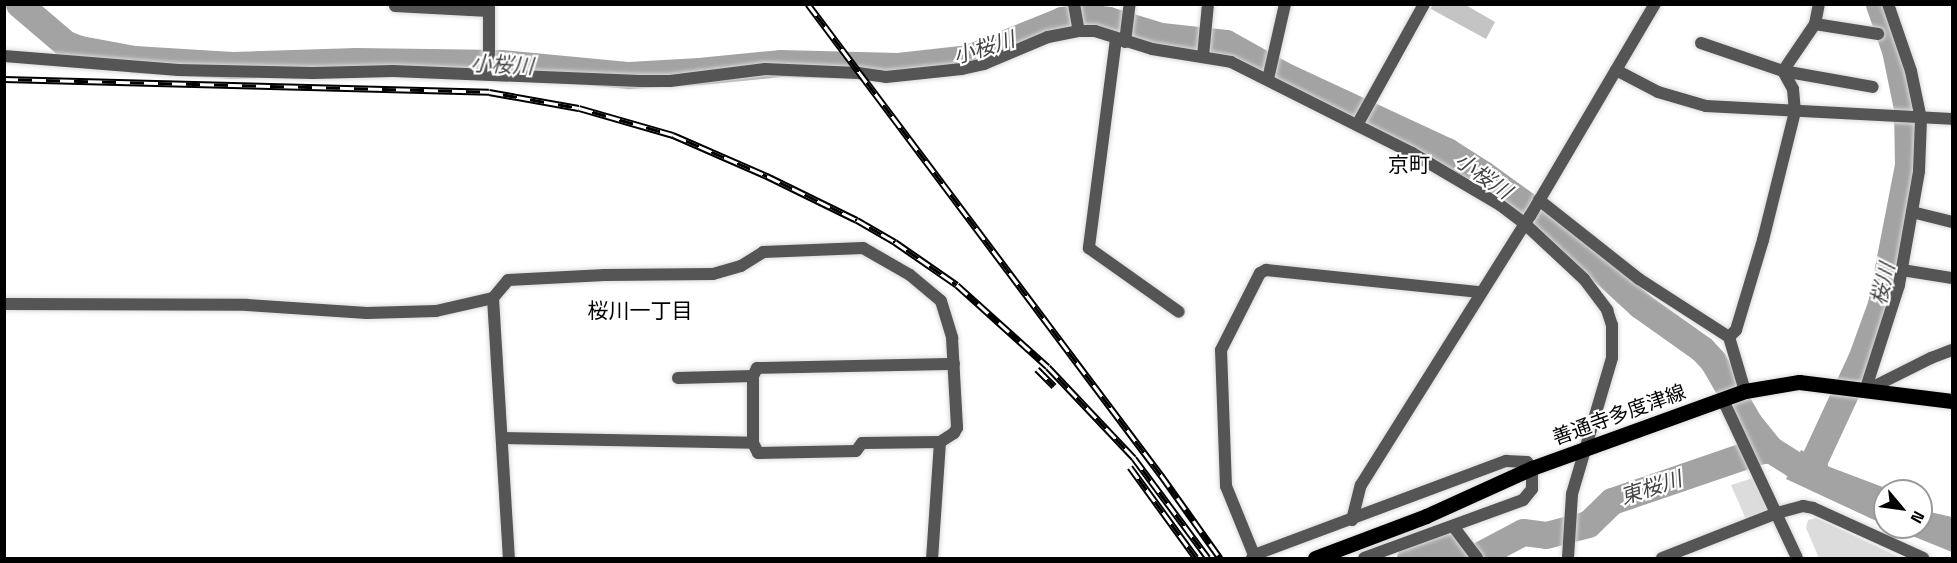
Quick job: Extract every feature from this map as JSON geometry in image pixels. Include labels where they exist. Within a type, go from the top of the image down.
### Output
[{"type":"main road","name":"善通寺多度津線","points":[[1315,558],[1426,516],[1532,468],[1744,391],[1799,382],[1953,400]]},
{"type":"street","points":[[1130,4],[1089,248],[1179,312]]},
{"type":"street","points":[[1203,52],[1208,4]]},
{"type":"street","points":[[1270,72],[1285,4]]},
{"type":"street","points":[[1359,122],[1424,4]]},
{"type":"street","points":[[1352,520],[1361,485],[1527,220],[1655,4]]},
{"type":"street","points":[[1783,71],[1815,24],[1819,4]]},
{"type":"street","points":[[1865,391],[1902,270],[1919,171],[1920,119],[1911,71],[1888,4]]},
{"type":"street","points":[[395,6],[489,8],[489,64]]},
{"type":"street","points":[[1075,8],[1078,28]]},
{"type":"street","points":[[1815,24],[1878,34]]},
{"type":"street","points":[[4,56],[178,70],[489,64],[640,81],[669,81],[765,69],[886,76],[973,66],[1078,28],[1124,33],[1152,49],[1203,52],[1270,72],[1527,220],[1584,279],[1607,310],[1612,325],[1612,358],[1585,449],[1571,507],[1569,555]]},
{"type":"street","points":[[1701,43],[1783,71],[1873,87]]},
{"type":"street","points":[[1616,70],[1658,92],[1706,106],[1899,118],[1953,119]]},
{"type":"street","points":[[1729,337],[1736,330],[1763,240],[1795,112],[1793,89],[1783,71]]},
{"type":"street","points":[[1539,200],[1639,279],[1729,337],[1744,391]]},
{"type":"street","points":[[1912,212],[1953,222]]},
{"type":"street","points":[[4,304],[247,305],[367,313],[436,311],[493,298],[508,280],[605,275],[713,274],[741,267],[763,252],[863,248],[910,275],[940,301],[952,338],[954,364],[957,428],[954,434],[940,442],[862,443],[856,451],[758,453],[753,443],[753,376],[757,368],[954,364]]},
{"type":"street","points":[[1364,558],[1523,500],[1532,489],[1532,468],[1527,462],[1506,461],[1253,557],[1226,486],[1221,350],[1260,273],[1266,270],[1480,292]]},
{"type":"street","points":[[1902,270],[1953,278]]},
{"type":"street","points":[[493,298],[509,558]]},
{"type":"street","points":[[1865,391],[1931,358],[1953,350]]},
{"type":"street","points":[[678,378],[753,376]]},
{"type":"street","points":[[1723,400],[1797,558]]},
{"type":"street","points":[[502,438],[753,443]]},
{"type":"street","points":[[932,558],[940,442]]},
{"type":"street","points":[[1662,558],[1777,513],[1803,506],[1813,508],[1923,558]]},
{"type":"street","points":[[1453,526],[1475,556]]},
{"type":"shaded area","points":[[1801,450],[1827,462],[1831,475],[1846,491],[1873,498],[1873,519],[1786,479]]},
{"type":"shaded area","points":[[1753,478],[1771,514],[1748,524],[1731,485]]},
{"type":"shaded area","points":[[1933,513],[1952,517],[1952,552],[1920,539],[1933,539]]},
{"type":"shaded area","points":[[1816,518],[1901,558],[1819,558],[1806,528],[1808,520]]},
{"type":"building","points":[[1432,4],[1464,4],[1495,22],[1486,39],[1431,9]]},
{"type":"waterway","name":"小桜川","points":[[19,4],[66,44],[80,49],[134,59],[232,65],[356,61],[501,63],[629,75],[780,63],[898,66],[968,58],[1062,20],[1087,17],[1108,20],[1161,36],[1226,43],[1283,75],[1447,151],[1483,174],[1547,220],[1640,305],[1702,349],[1713,361],[1749,423],[1770,449],[1808,473],[1873,497]]},
{"type":"waterway","name":"桜川","points":[[1808,473],[1861,359],[1881,304],[1908,165],[1907,108],[1895,50],[1879,4]]},
{"type":"waterway","name":"東桜川","points":[[1474,558],[1523,532],[1546,535],[1588,524],[1612,501],[1758,451],[1770,449]]},
{"type":"waterway","name":"東桜川","points":[[1410,558],[1450,544],[1464,558]]},
{"type":"railway","points":[[808,4],[1161,475],[1220,558]]},
{"type":"railway","points":[[4,79],[489,92],[579,108],[673,135],[767,176],[857,220],[895,242],[957,285],[1048,367],[1134,458],[1208,558]]},
{"type":"railway","points":[[1037,369],[1054,386]]},
{"type":"railway","points":[[1130,467],[1196,558]]},
{"type":"district","name":"京町","points":[[1409,165]]},
{"type":"district","name":"桜川一丁目","points":[[640,311]]}]
